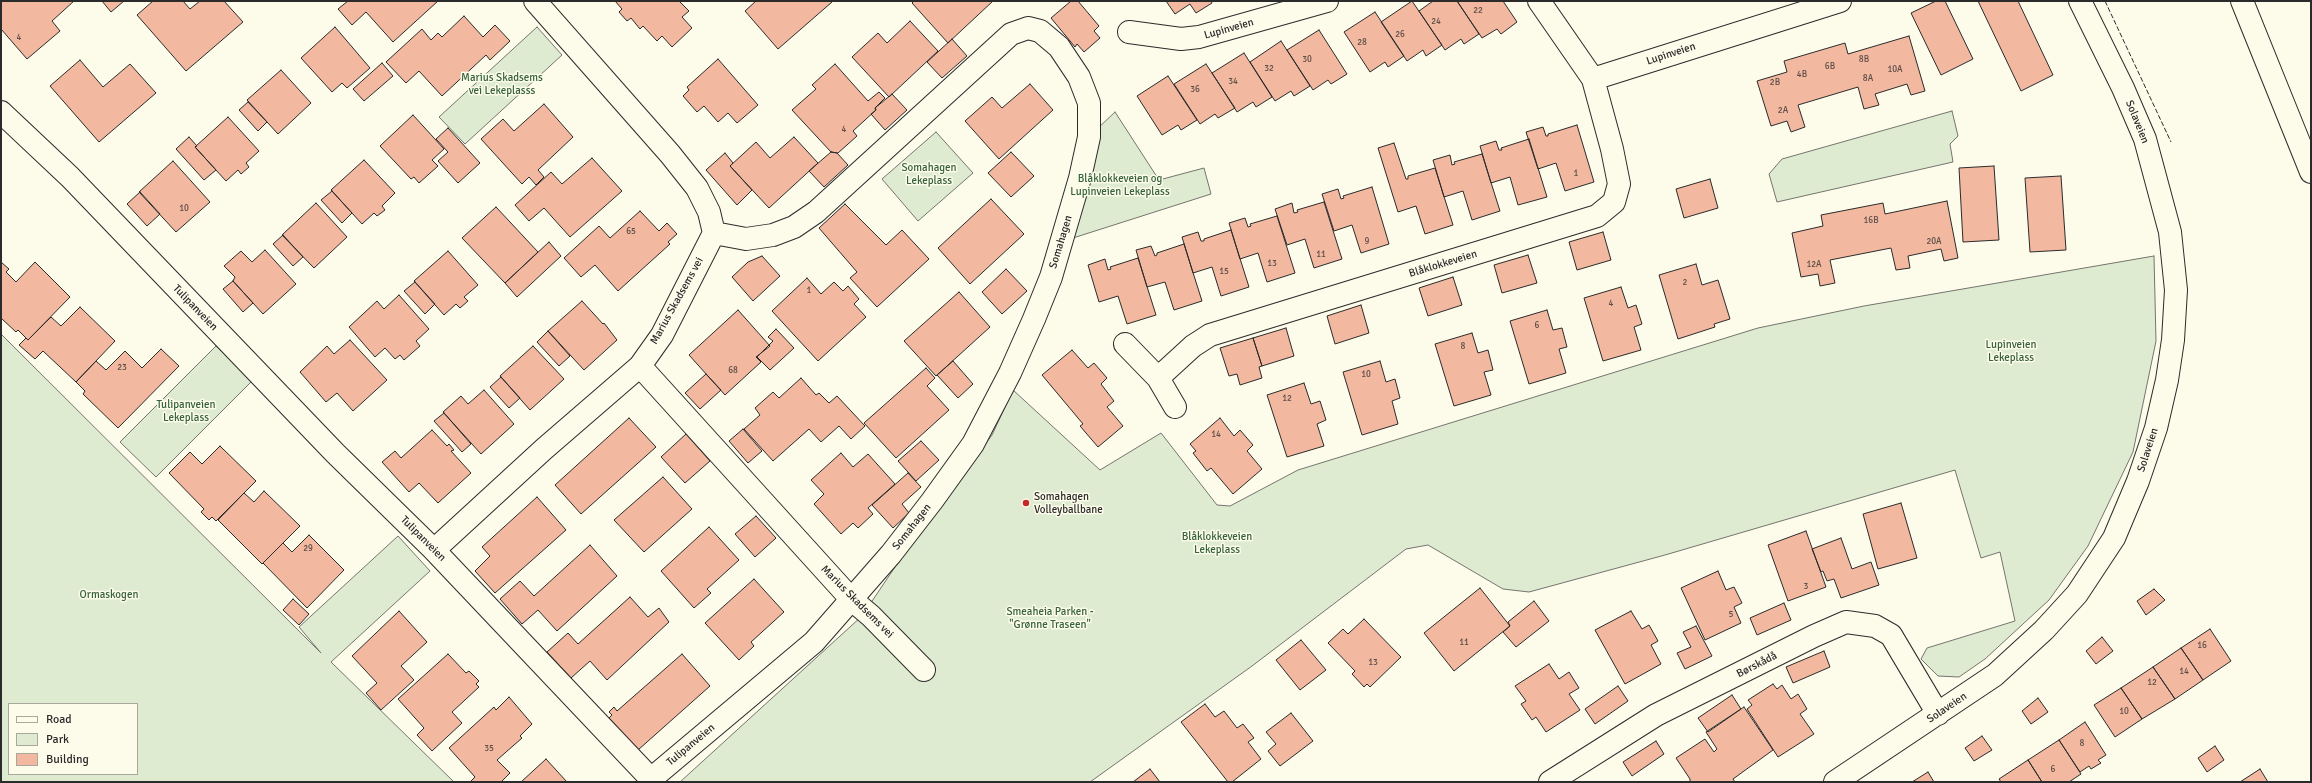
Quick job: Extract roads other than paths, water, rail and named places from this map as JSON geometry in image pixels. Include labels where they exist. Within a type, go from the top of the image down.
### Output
[{"type":"main road","points":[[536,1],[698,188],[709,212],[714,233]]},
{"type":"main road","name":"Lupinveien","points":[[1129,32],[1181,39],[1199,37],[1327,1]]},
{"type":"main road","points":[[1539,1],[1593,79]]},
{"type":"main road","name":"Lupinveien","points":[[1593,79],[1840,1]]},
{"type":"main road","name":"Solaveien","points":[[1835,782],[1995,675],[2044,630],[2077,594],[2114,538],[2138,481],[2156,428],[2167,380],[2173,340],[2176,290],[2170,232],[2144,139],[2123,88],[2080,1]]},
{"type":"main road","points":[[2242,1],[2311,172]]},
{"type":"main road","name":"Somahagen","points":[[714,233],[746,239],[773,235],[794,227],[816,212],[1011,34],[1028,28],[1040,31],[1059,47],[1079,77],[1089,103],[1089,137],[1080,178],[1051,277],[1034,319],[1010,373],[972,444],[932,501],[852,600]]},
{"type":"main road","name":"Blåklokkeveien","points":[[1158,378],[1193,346],[1210,335],[1597,216],[1614,202],[1619,184],[1612,149],[1593,79]]},
{"type":"main road","name":"Tulipanveien","points":[[1,112],[70,177],[335,453],[434,550],[651,779],[814,642],[852,600]]},
{"type":"main road","name":"Marius Skadsems vei","points":[[714,233],[662,335],[640,366],[852,600],[871,616],[924,670]]},
{"type":"main road","points":[[1125,344],[1158,378],[1175,407]]},
{"type":"main road","points":[[434,550],[544,449],[640,366]]},
{"type":"main road","name":"Børskådå","points":[[1550,782],[1656,715],[1814,636],[1846,622],[1875,626],[1891,635],[1938,714]]},
{"type":"place","name":"Somahagen Volleyballbane","points":[[1026,503]]},
{"type":"park label","name":"Marius Skadsems vei Lekeplasss","points":[[502,84]]},
{"type":"park label","name":"Somahagen Lekeplass","points":[[929,174]]},
{"type":"park label","name":"Blåklokkeveien og Lupinveien Lekeplass","points":[[1120,185]]},
{"type":"park label","name":"Lupinveien Lekeplass","points":[[2011,351]]},
{"type":"park label","name":"Tulipanveien Lekeplass","points":[[186,411]]},
{"type":"park label","name":"Blåklokkeveien Lekeplass","points":[[1217,543]]},
{"type":"park label","name":"Ormaskogen","points":[[109,595]]},
{"type":"park label","name":"Smeaheia Parken - \"Grønne Traseen\"","points":[[1050,618]]}]
